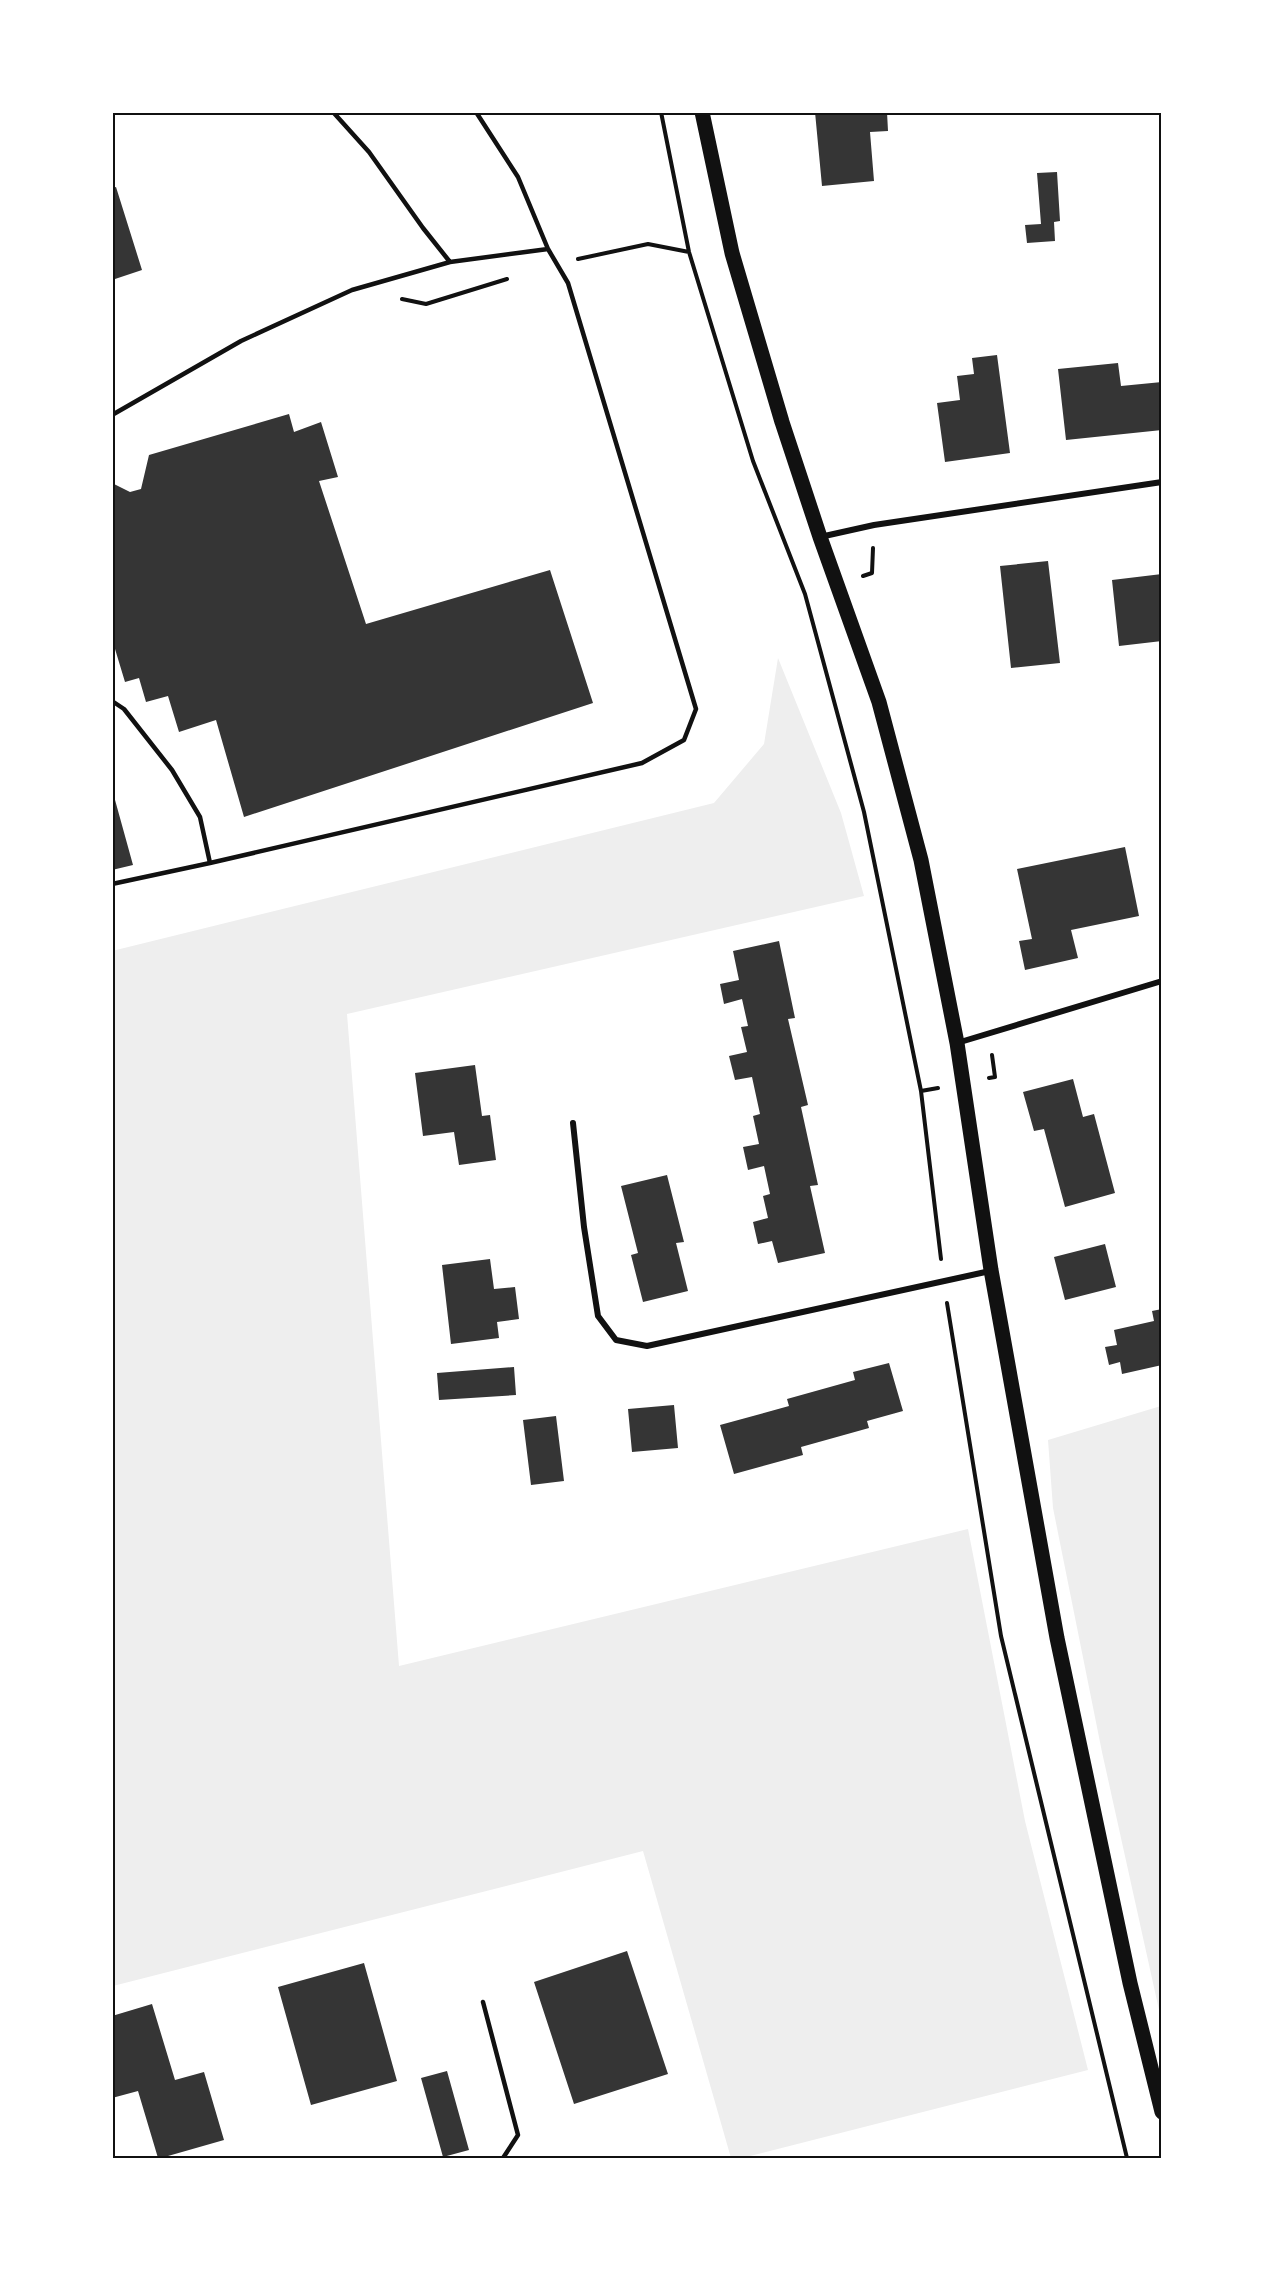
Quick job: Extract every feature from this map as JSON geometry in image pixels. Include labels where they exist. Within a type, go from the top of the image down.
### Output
[{"type":"main road","points":[[702,112],[732,253],[782,422],[879,702],[921,861],[957,1043],[991,1270],[1057,1638],[1128,1972],[1161,2112]]},
{"type":"street","points":[[820,537],[874,525],[1161,482]]},
{"type":"street","points":[[957,1043],[1161,981]]},
{"type":"street","points":[[573,1123],[584,1227],[598,1316],[616,1340],[647,1346],[991,1270]]},
{"type":"lane","points":[[333,112],[369,152],[450,262]]},
{"type":"lane","points":[[112,884],[642,763],[684,740],[696,709],[568,283],[548,249],[518,177],[476,112]]},
{"type":"lane","points":[[112,415],[241,341],[342,295],[450,262],[548,249]]},
{"type":"lane","points":[[112,702],[124,709],[172,770],[200,817],[210,863]]},
{"type":"lane","points":[[483,2002],[518,2135],[503,2158]]},
{"type":"path","points":[[662,112],[689,252],[753,461],[805,594],[864,812],[921,1091],[943,1281],[1001,1636],[1127,2158]]},
{"type":"shaded area","points":[[778,658],[841,813],[864,896],[347,1014],[399,1666],[968,1529],[1025,1821],[1088,2070],[742,2158],[731,2158],[643,1851],[113,1986],[112,951],[714,803],[764,744]]},
{"type":"shaded area","points":[[1162,1406],[1161,2019],[1102,1752],[1053,1508],[1048,1440]]},
{"type":"building","points":[[815,112],[887,112],[888,131],[870,132],[874,181],[822,186]]},
{"type":"building","points":[[1057,172],[1060,221],[1054,222],[1055,241],[1027,243],[1025,225],[1041,224],[1037,173]]},
{"type":"building","points":[[116,187],[142,270],[112,280],[112,188]]},
{"type":"building","points":[[997,355],[1010,453],[945,462],[937,403],[960,400],[957,376],[974,374],[972,358]]},
{"type":"building","points":[[1118,363],[1121,386],[1162,382],[1162,430],[1066,440],[1058,369]]},
{"type":"building","points":[[289,414],[294,432],[321,422],[338,477],[319,481],[366,624],[550,570],[593,703],[244,817],[216,720],[179,732],[168,696],[146,702],[139,678],[125,682],[112,639],[112,483],[130,492],[141,489],[149,455]]},
{"type":"building","points":[[1048,561],[1060,663],[1011,668],[1000,566]]},
{"type":"building","points":[[1162,574],[1162,641],[1119,646],[1112,580]]},
{"type":"building","points":[[112,789],[133,865],[112,870]]},
{"type":"building","points":[[1125,847],[1139,916],[1071,930],[1078,958],[1025,970],[1019,941],[1032,939],[1017,869]]},
{"type":"building","points":[[779,941],[795,1018],[788,1019],[808,1105],[801,1107],[818,1185],[810,1186],[825,1253],[778,1263],[772,1241],[758,1244],[753,1222],[768,1218],[763,1196],[770,1194],[764,1166],[748,1170],[743,1147],[759,1144],[753,1116],[760,1114],[752,1077],[735,1080],[729,1056],[747,1052],[741,1027],[748,1026],[742,999],[724,1004],[720,984],[739,980],[733,951]]},
{"type":"building","points":[[475,1065],[482,1116],[490,1115],[496,1160],[459,1165],[454,1132],[423,1136],[415,1073]]},
{"type":"building","points":[[1073,1079],[1083,1117],[1094,1114],[1115,1193],[1065,1207],[1044,1129],[1034,1131],[1023,1092]]},
{"type":"building","points":[[667,1175],[684,1242],[676,1243],[688,1291],[643,1302],[631,1255],[638,1253],[621,1186]]},
{"type":"building","points":[[1105,1244],[1116,1287],[1065,1300],[1054,1257]]},
{"type":"building","points":[[490,1259],[494,1289],[515,1287],[519,1319],[497,1322],[499,1338],[451,1344],[442,1265]]},
{"type":"building","points":[[1162,1309],[1162,1365],[1122,1374],[1120,1362],[1109,1365],[1105,1347],[1117,1345],[1114,1330],[1154,1321],[1152,1311]]},
{"type":"building","points":[[889,1363],[903,1411],[867,1421],[869,1428],[801,1447],[803,1455],[734,1474],[720,1425],[789,1406],[787,1399],[855,1380],[853,1372]]},
{"type":"building","points":[[514,1367],[516,1395],[439,1400],[437,1373]]},
{"type":"building","points":[[674,1405],[678,1448],[632,1452],[628,1409]]},
{"type":"building","points":[[556,1416],[564,1481],[531,1485],[523,1420]]},
{"type":"building","points":[[627,1951],[668,2074],[574,2104],[534,1982]]},
{"type":"building","points":[[364,1963],[397,2081],[311,2105],[278,1987]]},
{"type":"building","points":[[152,2004],[175,2080],[204,2072],[224,2140],[161,2158],[158,2158],[138,2091],[112,2098],[112,2016]]},
{"type":"building","points":[[447,2071],[469,2150],[443,2157],[421,2078]]}]
